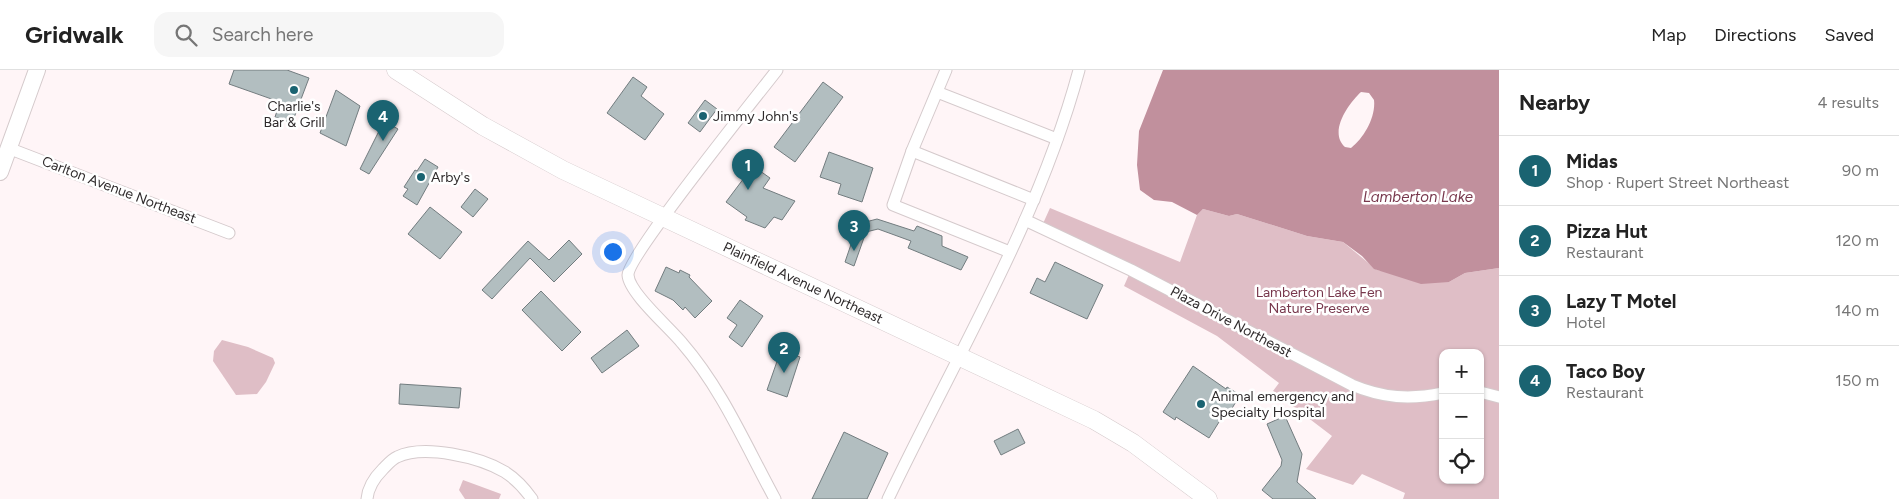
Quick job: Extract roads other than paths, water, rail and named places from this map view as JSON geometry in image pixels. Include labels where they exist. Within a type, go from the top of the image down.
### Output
[{"type":"main road","points":[[0,172],[37,70]]},
{"type":"main road","name":"Plainfield Avenue Northeast","points":[[396,70],[512,142],[563,170],[1094,420],[1133,443],[1208,499]]},
{"type":"street","points":[[775,499],[710,380],[683,343],[631,286],[628,273],[630,267],[664,218],[777,70]]},
{"type":"street","points":[[946,70],[912,151],[893,205],[1010,252]]},
{"type":"street","points":[[888,499],[1034,200],[1078,70]]},
{"type":"street","points":[[937,92],[1056,139]]},
{"type":"street","name":"Carlton Avenue Northeast","points":[[8,148],[229,233]]},
{"type":"street","points":[[912,151],[1034,200]]},
{"type":"street","name":"Plaza Drive Northeast","points":[[1025,220],[1131,270],[1352,385],[1376,395],[1400,398],[1439,393]]},
{"type":"street","points":[[1484,393],[1499,397]]},
{"type":"street","points":[[367,499],[374,478],[396,457],[410,453],[431,452],[459,455],[505,472],[523,486],[532,499]]},
{"type":"water","name":"Lamberton Lake","points":[[1163,70],[1499,70],[1499,268],[1465,273],[1449,282],[1421,284],[1374,269],[1362,256],[1343,242],[1307,236],[1237,214],[1229,216],[1203,209],[1197,215],[1172,202],[1154,200],[1140,190],[1137,165],[1139,131]],"holes":[[[1361,92],[1369,93],[1374,100],[1374,107],[1368,127],[1356,144],[1351,148],[1345,147],[1340,141],[1339,134],[1342,118],[1351,103]]]},
{"type":"place","name":"Charlie's Bar & Grill","points":[[294,90]]},
{"type":"place","name":"Jimmy John's","points":[[703,116]]},
{"type":"place","name":"Taco Boy","points":[[383,141]]},
{"type":"place","name":"Arby's","points":[[421,177]]},
{"type":"place","name":"Midas","points":[[748,190]]},
{"type":"place","name":"Lazy T Motel","points":[[854,251]]},
{"type":"place","name":"Pizza Hut","points":[[784,373]]},
{"type":"place","name":"Animal emergency and Specialty Hospital","points":[[1201,404]]},
{"type":"park label","name":"Lamberton Lake Fen Nature Preserve","points":[[1319,300]]}]
